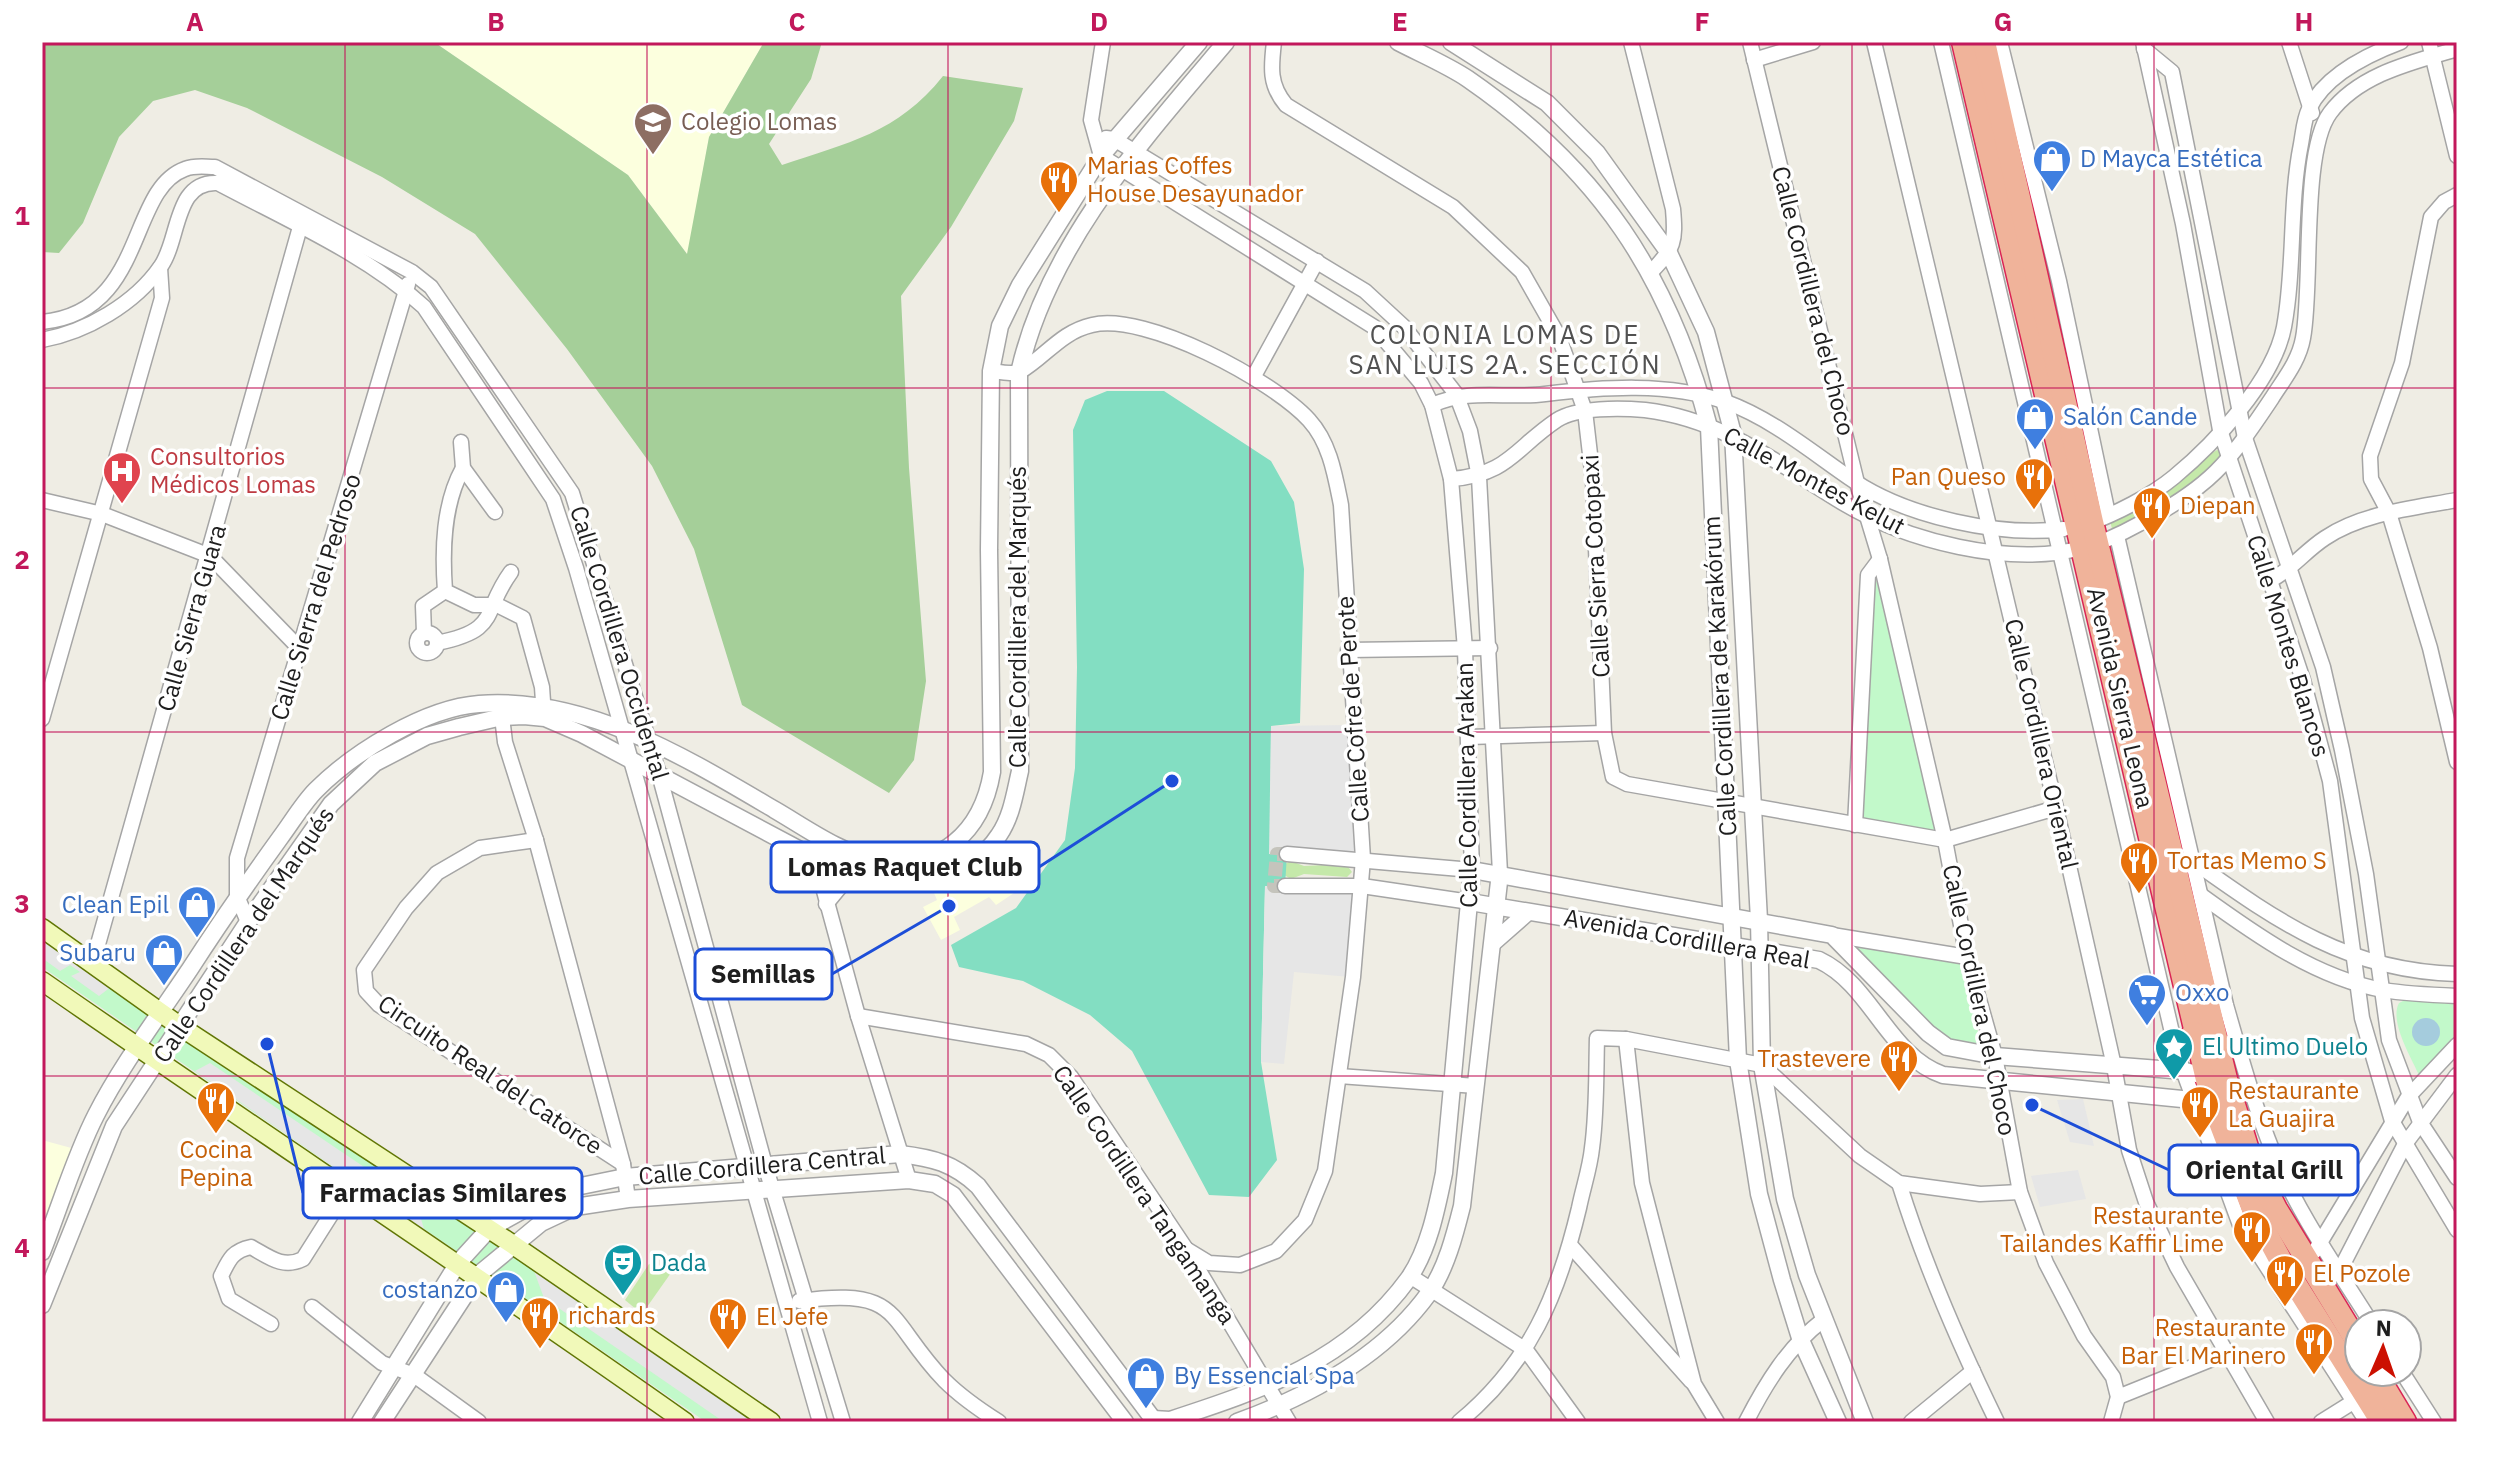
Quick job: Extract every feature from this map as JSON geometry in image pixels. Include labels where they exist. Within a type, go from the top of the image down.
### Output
[{"type":"highway","name":"Avenida Sierra Leona","points":[[1963,42],[2096,532],[2199,1070]]},
{"type":"highway","name":"Avenida Sierra Leona","points":[[1984,42],[2048,364]]},
{"type":"highway","name":"Avenida Sierra Leona","points":[[2096,532],[2199,1070],[2251,1160],[2321,1265],[2343,1311]]},
{"type":"highway","points":[[2194,1033],[2199,1070]]},
{"type":"highway","name":"Avenida Sierra Leona","points":[[2216,1102],[2253,1209],[2281,1261],[2329,1335],[2370,1390],[2405,1422]]},
{"type":"highway","points":[[2253,1209],[2269,1219],[2290,1250],[2321,1265],[2329,1335]]},
{"type":"highway","name":"Avenida Sierra Leona","points":[[2370,1390],[2382,1422]]},
{"type":"highway","points":[[2370,1390],[2419,1422]]},
{"type":"main road","points":[[42,928],[181,1027],[512,1244],[771,1422]]},
{"type":"main road","points":[[42,981],[137,1049],[478,1275],[685,1422]]},
{"type":"street","points":[[1103,42],[1091,120],[1106,138],[1199,42]]},
{"type":"street","points":[[1133,151],[1226,42]]},
{"type":"street","name":"Calle Sierra Cotopaxi","points":[[1274,42],[1271,69],[1274,91],[1286,105],[1453,207],[1522,272],[1559,337],[1585,411],[1593,480],[1604,733],[1613,777],[1627,784],[1727,803],[1945,840],[2056,808]]},
{"type":"street","name":"Calle Cordillera de Karakórum","points":[[1398,42],[1467,78],[1557,150],[1596,190],[1652,271],[1701,396],[1709,427],[1738,1060],[1759,1194],[1800,1338],[1838,1422]]},
{"type":"street","name":"Calle Cordillera de Karakórum","points":[[1451,42],[1547,103],[1597,153],[1669,253],[1706,332],[1733,434],[1759,920],[1757,949],[1762,1065],[1785,1199],[1823,1320],[1865,1422]]},
{"type":"street","points":[[1631,42],[1673,209],[1676,238],[1669,253],[1652,271]]},
{"type":"street","name":"Calle Cordillera del Choco","points":[[1750,42],[1857,483],[1870,517],[1880,559],[1945,840],[1967,957],[1995,1056],[2020,1192],[2046,1263],[2084,1336],[2113,1377],[2118,1397]]},
{"type":"street","points":[[1754,60],[1813,42]]},
{"type":"street","name":"Calle Cordillera Oriental","points":[[1874,42],[2056,808],[2114,1066],[2129,1150],[2146,1202],[2177,1267],[2267,1422]]},
{"type":"street","name":"Avenida Sierra Leona","points":[[1941,42],[2058,552],[2199,1070],[2216,1102],[2240,1225],[2370,1390],[2367,1422]]},
{"type":"street","name":"Avenida Sierra Leona","points":[[2000,42],[2059,281],[2096,532],[2194,862],[2226,1005],[2274,1154],[2321,1265],[2358,1308]]},
{"type":"street","points":[[2289,42],[2308,110],[2323,124],[2345,96],[2380,75],[2431,49],[2457,45]]},
{"type":"street","points":[[2308,110],[2337,77],[2373,54],[2401,42]]},
{"type":"street","name":"Calle Montes Blancos","points":[[2143,45],[2172,72],[2245,438],[2323,667],[2346,765],[2366,874],[2376,965],[2389,1040],[2420,1122],[2457,1178]]},
{"type":"street","name":"Calle Montes Blancos","points":[[2143,45],[2183,224],[2220,430],[2228,461],[2271,580],[2330,781],[2362,1018],[2392,1121],[2457,1230]]},
{"type":"street","points":[[2431,49],[2457,156]]},
{"type":"street","name":"Calle Montes Kelut","points":[[1432,405],[1456,394],[1544,394],[1578,388],[1638,387],[1701,396],[1727,402],[1791,437],[1857,483],[1894,504],[1934,518],[1990,526],[2096,532],[2171,480],[2239,409],[2276,354],[2284,327],[2298,162],[2308,110]]},
{"type":"street","name":"Calle Montes Kelut","points":[[1451,479],[1479,477],[1510,458],[1560,418],[1585,411],[1645,410],[1733,434],[1895,529],[1941,543],[1996,552],[2058,552],[2096,532],[2198,491],[2228,461],[2295,364],[2303,337],[2313,188],[2323,124]]},
{"type":"street","name":"Calle Cordillera Arakan","points":[[1106,138],[1133,151],[1365,291],[1404,327],[1456,394],[1470,431],[1479,477],[1500,873],[1462,1206],[1455,1234],[1431,1291],[1399,1328],[1357,1364],[1279,1407],[1237,1422]]},
{"type":"street","name":"Calle Cordillera del Marqués","points":[[42,1252],[96,1116],[237,896],[315,790],[365,751],[435,712],[473,704],[544,711],[623,730],[715,775],[833,844],[872,859],[897,863],[921,860],[972,828],[988,798],[992,772],[989,550],[991,371],[1000,326],[1020,285],[1101,156],[1106,138]]},
{"type":"street","name":"Calle Cordillera del Marqués","points":[[43,1300],[114,1126],[248,922],[331,804],[375,763],[427,736],[502,717],[544,711],[849,876],[900,884],[932,879],[965,866],[998,837],[1012,805],[1020,771],[1017,551],[1019,373],[1034,319],[1119,168],[1133,151]]},
{"type":"street","name":"Calle Cordillera Arakan","points":[[1101,156],[1307,282],[1374,327],[1421,383],[1444,440],[1451,479],[1465,649],[1472,870],[1444,1173],[1437,1208],[1410,1276],[1342,1345],[1268,1388],[1161,1421]]},
{"type":"street","name":"Calle Cordillera Occidental","points":[[42,322],[64,320],[97,301],[120,273],[167,181],[176,173],[198,166],[215,167],[412,272],[431,287],[572,493],[659,774],[765,1165],[843,1422]]},
{"type":"street","name":"Calle Cordillera Occidental","points":[[42,340],[98,321],[160,268],[185,201],[194,187],[204,182],[218,183],[300,227],[406,291],[424,307],[553,499],[623,730],[820,1422]]},
{"type":"street","points":[[2457,195],[2444,202],[2431,217],[2402,363],[2370,456],[2371,479],[2389,513],[2443,694],[2457,762]]},
{"type":"street","name":"Calle Sierra Guara","points":[[93,962],[210,556],[300,227]]},
{"type":"street","points":[[1254,376],[1317,261]]},
{"type":"street","points":[[42,719],[162,298],[160,268]]},
{"type":"street","name":"Calle Sierra del Pedroso","points":[[248,922],[237,896],[237,858],[412,272]]},
{"type":"street","name":"Calle Cofre de Perote","points":[[1019,373],[1076,330],[1113,322],[1159,333],[1254,376],[1309,421],[1332,459],[1341,505],[1363,859],[1339,1076],[1325,1171],[1305,1220],[1276,1251],[1240,1265],[1209,1263],[1186,1249]]},
{"type":"street","points":[[991,371],[1019,373]]},
{"type":"street","points":[[461,442],[463,468],[495,512]]},
{"type":"street","points":[[445,591],[447,511],[453,485],[463,468]]},
{"type":"street","points":[[553,499],[572,493]]},
{"type":"street","points":[[42,500],[102,514],[210,556],[301,650]]},
{"type":"street","points":[[2271,580],[2291,570],[2324,538],[2389,513],[2457,500]]},
{"type":"street","points":[[989,550],[1017,551]]},
{"type":"street","points":[[1855,825],[1868,575],[1880,559]]},
{"type":"street","points":[[445,591],[423,606],[424,633],[417,639],[420,651],[430,653],[437,643],[474,632],[490,617],[511,572]]},
{"type":"street","points":[[445,591],[474,605],[497,605],[523,618],[542,687],[544,711]]},
{"type":"street","points":[[1348,650],[1490,648]]},
{"type":"street","name":"Circuito Real del Catorce","points":[[502,717],[505,742],[536,840],[624,1170],[628,1199]]},
{"type":"street","points":[[1469,737],[1604,733]]},
{"type":"street","points":[[700,796],[715,775]]},
{"type":"street","name":"Circuito Real del Catorce","points":[[536,840],[480,848],[437,873],[406,908],[364,970],[366,991],[379,1005],[624,1170]]},
{"type":"street","points":[[951,844],[965,866]]},
{"type":"street","name":"Avenida Cordillera Real","points":[[1287,854],[1500,873],[1967,957]]},
{"type":"street","points":[[815,858],[858,1016],[909,1180]]},
{"type":"street","points":[[2194,862],[2283,924],[2353,956],[2376,965],[2415,973],[2457,974]]},
{"type":"street","points":[[826,904],[849,876]]},
{"type":"street","name":"Avenida Cordillera Real","points":[[1285,886],[1362,886],[1819,960],[1847,978],[1916,1062],[1927,1070],[1943,1075],[1997,1079],[2068,1090],[2216,1102]]},
{"type":"street","points":[[2202,896],[2278,948],[2358,983],[2380,990],[2457,996]]},
{"type":"street","points":[[1494,942],[1528,912]]},
{"type":"street","name":"Avenida Cordillera Real","points":[[1832,935],[1947,1047],[1995,1056],[2199,1070]]},
{"type":"street","name":"Calle Cordillera Tangamanga","points":[[858,1016],[1026,1044],[1049,1055],[1071,1077],[1186,1249],[1289,1422]]},
{"type":"street","points":[[1459,1422],[1489,1397],[1526,1350],[1551,1303],[1570,1245],[1592,1149],[1597,1038],[1626,1039],[1762,1065],[1860,1156],[1899,1183],[1980,1194],[2020,1192]]},
{"type":"street","points":[[1626,1039],[1642,1183],[1694,1384]]},
{"type":"street","points":[[2321,1265],[2392,1121],[2408,1097],[2457,1045]]},
{"type":"street","points":[[2321,1265],[2420,1122],[2457,1075]]},
{"type":"street","points":[[1339,1076],[1476,1086]]},
{"type":"street","points":[[96,1116],[114,1126]]},
{"type":"street","name":"Calle Cordillera Central","points":[[360,1422],[458,1263],[489,1229],[571,1188],[624,1170],[765,1165],[900,1154],[948,1163],[959,1168],[978,1186],[1161,1421]]},
{"type":"street","name":"Calle Cordillera Central","points":[[382,1422],[478,1275],[541,1223],[575,1207],[628,1199],[909,1180],[935,1184],[953,1195],[1125,1422]]},
{"type":"street","points":[[1899,1183],[1922,1255],[1997,1422]]},
{"type":"street","points":[[271,1324],[229,1299],[222,1289],[221,1276],[230,1257],[238,1250],[251,1247],[278,1262],[292,1264],[303,1259],[348,1188]]},
{"type":"street","points":[[1570,1245],[1694,1384],[1717,1422]]},
{"type":"street","points":[[1410,1276],[1526,1350],[1578,1422]]},
{"type":"street","points":[[786,1303],[862,1299],[883,1306],[900,1320],[944,1380],[999,1422]]},
{"type":"street","points":[[312,1307],[382,1363],[414,1375],[479,1422]]},
{"type":"street","points":[[1746,1422],[1764,1387],[1800,1338],[1823,1320]]},
{"type":"street","points":[[2111,1422],[2118,1397],[2227,1353]]},
{"type":"street","points":[[1911,1422],[1973,1371]]},
{"type":"street","points":[[2412,1388],[2434,1422]]},
{"type":"street","points":[[2321,1422],[2370,1390]]},
{"type":"shaded area","name":"Colegio Lomas","points":[[434,42],[764,42],[709,137],[688,255],[628,175]]},
{"type":"shaded area","points":[[1351,725],[1359,858],[1269,854],[1271,726]]},
{"type":"shaded area","points":[[982,871],[1017,891],[996,905],[989,897],[954,917],[960,930],[941,940],[923,907],[937,900],[934,893]]},
{"type":"shaded area","points":[[1265,886],[1357,891],[1350,977],[1294,972],[1284,1064],[1261,1062]]},
{"type":"shaded area","points":[[42,932],[116,983],[99,996],[71,976],[80,972],[70,965],[60,971],[42,958]]},
{"type":"shaded area","points":[[210,1063],[416,1202],[424,1229],[195,1071]]},
{"type":"shaded area","points":[[2083,1099],[2094,1146],[2070,1142],[2057,1100]]},
{"type":"shaded area","points":[[42,1140],[75,1149],[42,1238]]},
{"type":"shaded area","points":[[2078,1170],[2086,1199],[2040,1207],[2031,1176]]},
{"type":"shaded area","points":[[534,1271],[757,1422],[724,1422],[544,1298]]},
{"type":"green space","points":[[42,42],[434,42],[628,175],[687,254],[709,137],[764,42],[822,42],[811,79],[769,144],[782,165],[870,134],[908,111],[943,76],[1023,88],[1014,121],[951,227],[901,296],[909,468],[926,681],[914,760],[889,793],[742,705],[694,549],[652,466],[567,349],[475,234],[382,177],[247,108],[195,90],[153,101],[119,137],[83,223],[59,253],[42,252]]},
{"type":"green space","points":[[1107,391],[1164,391],[1271,461],[1294,502],[1304,569],[1300,723],[1271,726],[1270,854],[1287,854],[1285,886],[1265,886],[1261,1062],[1277,1160],[1249,1197],[1209,1195],[1132,1051],[1090,1015],[1023,981],[959,967],[951,945],[1016,908],[1065,840],[1075,768],[1077,667],[1073,430],[1085,400]]},
{"type":"green space","points":[[2217,450],[2221,451],[2221,464],[2165,503],[2112,529],[2109,516]]},
{"type":"green space","points":[[1875,575],[1938,834],[1863,821]]},
{"type":"green space","points":[[1291,861],[1304,866],[1346,864],[1352,872],[1347,877],[1304,874],[1291,879],[1284,875],[1285,864]]},
{"type":"green space","points":[[42,932],[755,1422],[706,1422],[42,967]]},
{"type":"green space","points":[[1840,939],[1964,959],[1981,1048],[1946,1040]]},
{"type":"green space","points":[[2405,1000],[2457,1001],[2457,1039],[2423,1076],[2419,1075],[2399,1029],[2397,1011],[2399,1003]]},
{"type":"green space","points":[[649,1264],[673,1270],[642,1314],[625,1300]]},
{"type":"water","points":[[2426,1018],[2436,1022],[2440,1032],[2436,1042],[2426,1046],[2416,1042],[2412,1032],[2416,1022]]},
{"type":"tunnel","points":[[1285,886],[1274,886],[1277,854],[1287,854]]},
{"type":"place","name":"Colegio Lomas","points":[[653,156]]},
{"type":"place","name":"D Mayca Estética","points":[[2052,193]]},
{"type":"place","name":"Marias Coffes House Desayunador","points":[[1059,214]]},
{"type":"place","name":"Salón Cande","points":[[2035,451]]},
{"type":"place","name":"Consultorios Médicos Lomas","points":[[122,505]]},
{"type":"place","name":"Pan Queso","points":[[2034,511]]},
{"type":"place","name":"Diepan","points":[[2152,540]]},
{"type":"place","name":"Lomas Raquet Club","points":[[1172,781]]},
{"type":"place","name":"Tortas Memo S","points":[[2139,895]]},
{"type":"place","name":"Semillas","points":[[949,906]]},
{"type":"place","name":"Clean Epil","points":[[197,939]]},
{"type":"place","name":"Subaru","points":[[164,987]]},
{"type":"place","name":"Oxxo","points":[[2147,1027]]},
{"type":"place","name":"Farmacias Similares","points":[[267,1044]]},
{"type":"place","name":"El Ultimo Duelo","points":[[2174,1081]]},
{"type":"place","name":"Trastevere","points":[[1899,1093]]},
{"type":"place","name":"Oriental Grill","points":[[2032,1105]]},
{"type":"place","name":"Cocina Pepina","points":[[216,1135]]},
{"type":"place","name":"Restaurante La Guajira","points":[[2200,1139]]},
{"type":"place","name":"Restaurante Tailandes Kaffir Lime","points":[[2252,1264]]},
{"type":"place","name":"Dada","points":[[623,1297]]},
{"type":"place","name":"El Pozole","points":[[2285,1308]]},
{"type":"place","name":"costanzo","points":[[506,1324]]},
{"type":"place","name":"richards","points":[[540,1350]]},
{"type":"place","name":"El Jefe","points":[[728,1351]]},
{"type":"place","name":"Restaurante Bar El Marinero","points":[[2314,1376]]},
{"type":"place","name":"By Essencial Spa","points":[[1146,1410]]},
{"type":"district","name":"COLONIA LOMAS DE SAN LUIS 2A. SECCIÓN","points":[[1505,350]]}]
